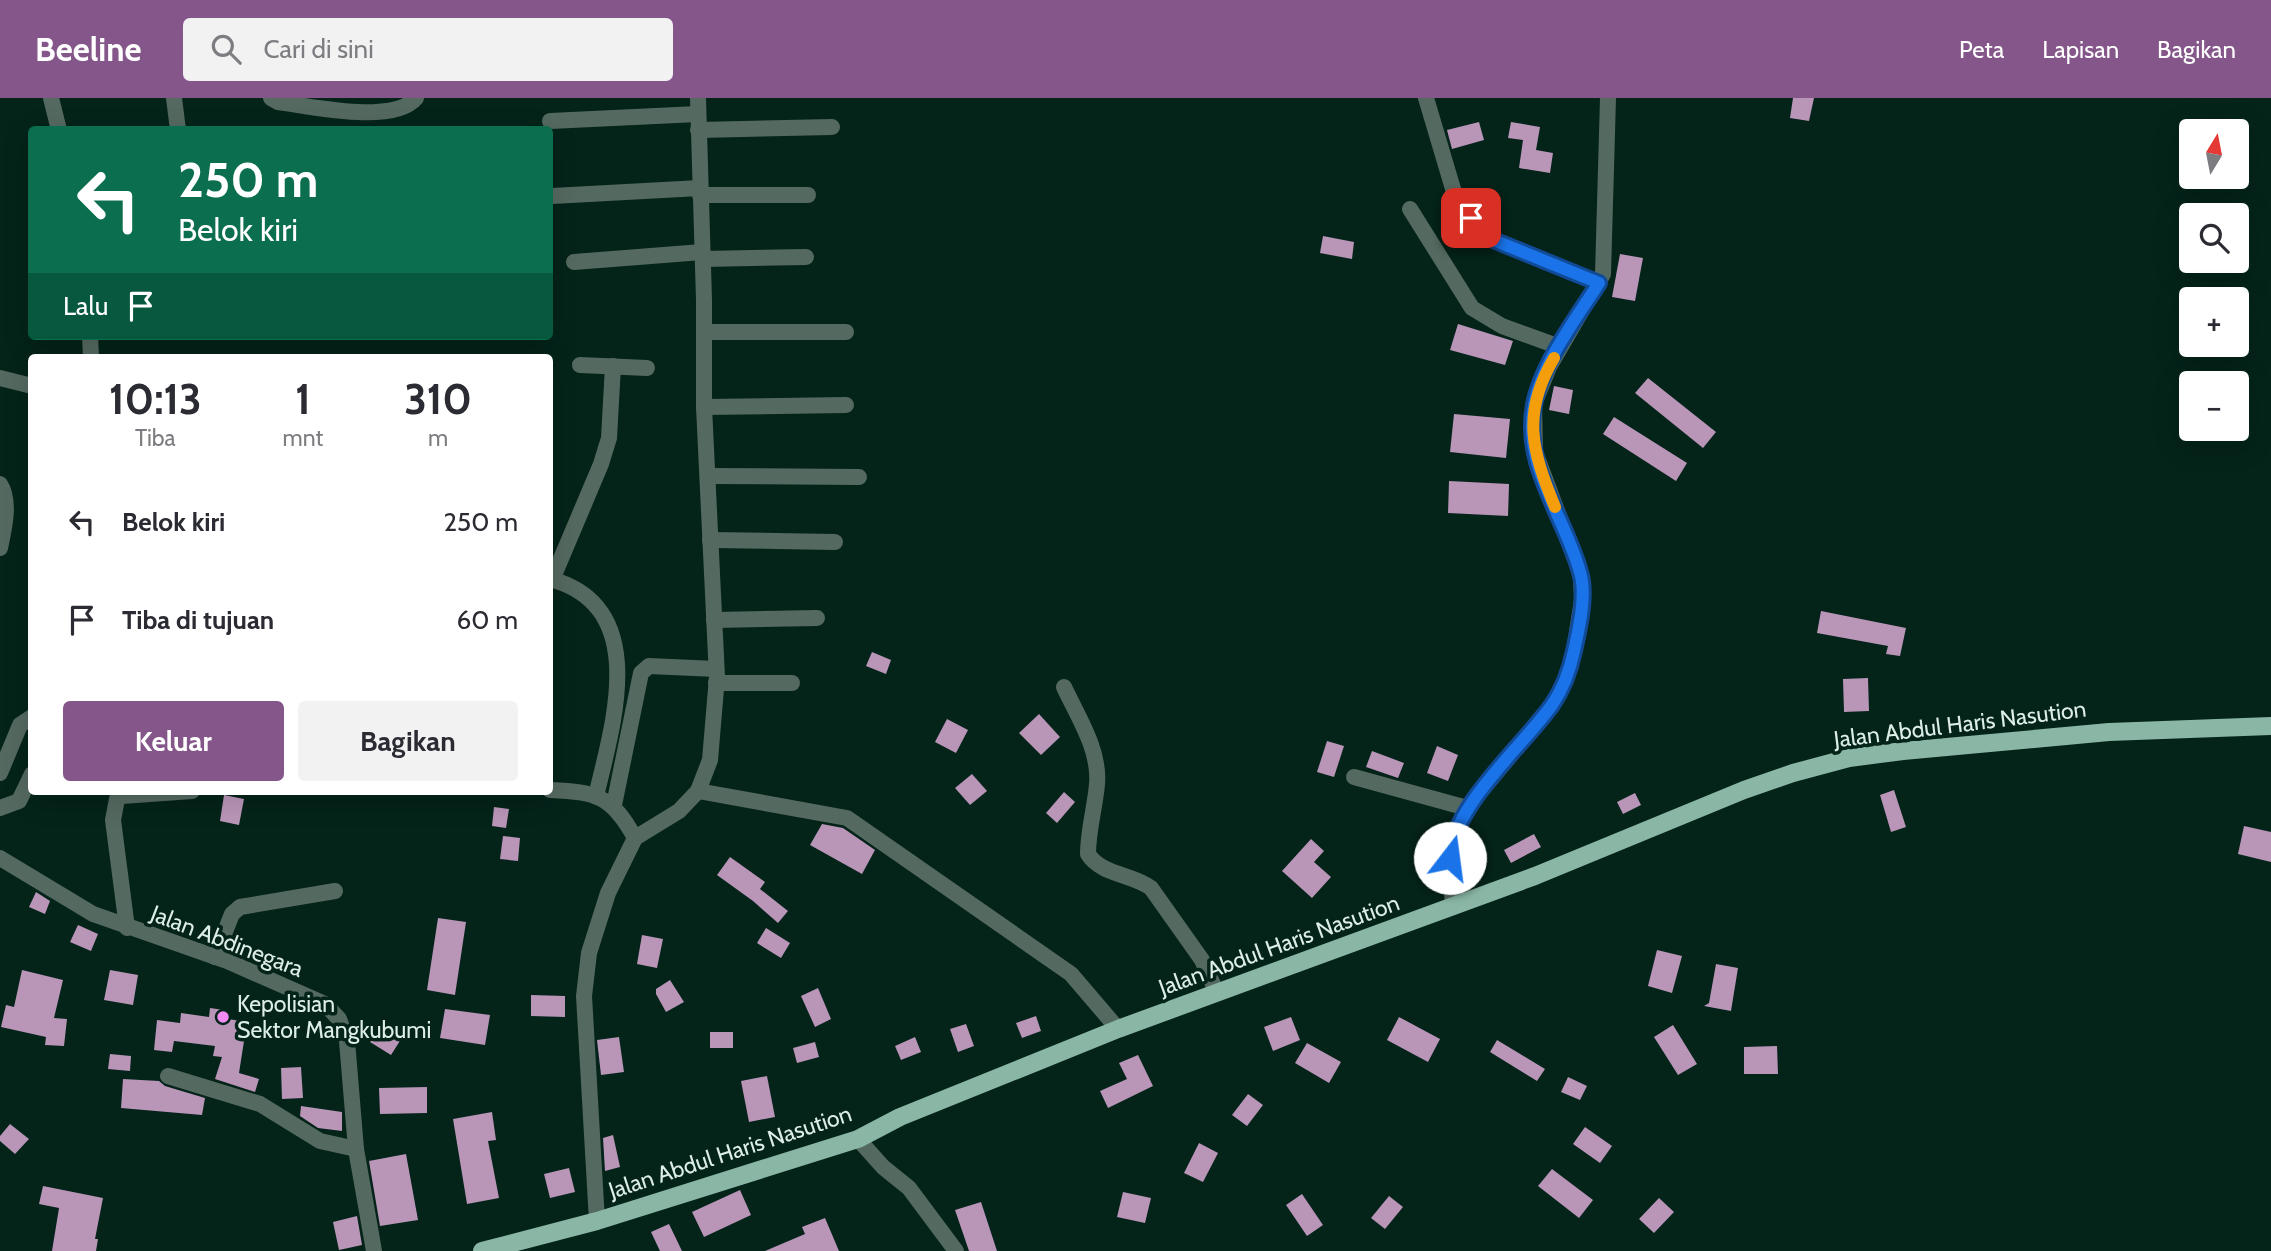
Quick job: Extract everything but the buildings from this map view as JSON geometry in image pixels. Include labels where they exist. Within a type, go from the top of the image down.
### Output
[{"type":"main road","name":"Jalan Abdul Haris Nasution","points":[[482,1251],[597,1221],[858,1139],[900,1117],[1118,1029],[1535,876],[1744,790],[1849,758],[2109,732],[2271,726]]},
{"type":"street","points":[[51,98],[58,126]]},
{"type":"street","points":[[174,98],[178,126]]},
{"type":"street","points":[[271,98],[278,102],[342,104],[368,112],[405,108],[416,98]]},
{"type":"street","points":[[1426,98],[1456,200],[1486,237],[1599,283]]},
{"type":"street","points":[[1453,907],[1450,848],[1453,835],[1467,808],[1553,704],[1567,677],[1574,651],[1581,600],[1581,575],[1540,472],[1535,452],[1534,404],[1560,348],[1603,274],[1608,98]]},
{"type":"street","points":[[597,1221],[584,996],[589,953],[608,893],[635,838],[679,811],[698,790],[710,760],[716,676],[704,407],[703,255],[698,114]]},
{"type":"street","points":[[550,121],[698,114],[832,127]]},
{"type":"street","points":[[553,196],[700,191],[808,195]]},
{"type":"street","points":[[1410,209],[1472,308],[1502,326],[1560,348]]},
{"type":"street","points":[[574,262],[703,255],[806,257]]},
{"type":"street","points":[[704,332],[846,332]]},
{"type":"street","points":[[580,365],[647,368]]},
{"type":"street","points":[[553,575],[601,464],[609,438],[613,366]]},
{"type":"street","points":[[0,378],[28,385]]},
{"type":"street","points":[[704,407],[846,405]]},
{"type":"street","points":[[708,476],[859,477]]},
{"type":"street","points":[[0,484],[3,489],[5,524],[0,548]]},
{"type":"street","points":[[710,540],[835,542]]},
{"type":"street","points":[[553,581],[588,598],[603,615],[611,629],[617,654],[618,688],[614,722],[596,796]]},
{"type":"street","points":[[714,620],[817,618]]},
{"type":"street","points":[[614,805],[641,673],[649,666],[792,683]]},
{"type":"street","points":[[1064,687],[1091,746],[1097,766],[1097,782],[1088,833],[1088,854],[1101,866],[1152,888],[1202,960],[1217,993]]},
{"type":"street","points":[[0,773],[20,725],[28,720]]},
{"type":"street","points":[[1354,777],[1467,808]]},
{"type":"street","points":[[0,808],[19,802],[28,783]]},
{"type":"street","points":[[553,790],[596,796],[614,805],[635,838]]},
{"type":"street","points":[[698,790],[847,818],[1071,974],[1118,1029]]},
{"type":"street","points":[[127,928],[113,820],[117,799],[136,795]]},
{"type":"street","name":"Jalan Abdinegara","points":[[0,858],[93,914],[215,957],[326,1004],[331,1009],[347,1041],[356,1149],[374,1251]]},
{"type":"street","points":[[215,957],[232,914],[240,907],[335,891]]},
{"type":"street","points":[[168,1076],[260,1104],[320,1141],[356,1149]]},
{"type":"street","points":[[858,1139],[883,1167],[909,1188],[956,1251]]},
{"type":"slow traffic","points":[[1554,358],[1534,404],[1533,422],[1535,452],[1540,472],[1555,507]]},
{"type":"place","name":"Kepolisian Sektor Mangkubumi","points":[[223,1017]]},
{"type":"route","points":[[1450,858],[1453,835],[1467,808],[1553,704],[1567,677],[1574,651],[1581,600],[1581,575],[1540,472],[1535,452],[1534,404],[1549,367],[1599,283],[1486,237],[1471,218]]}]
